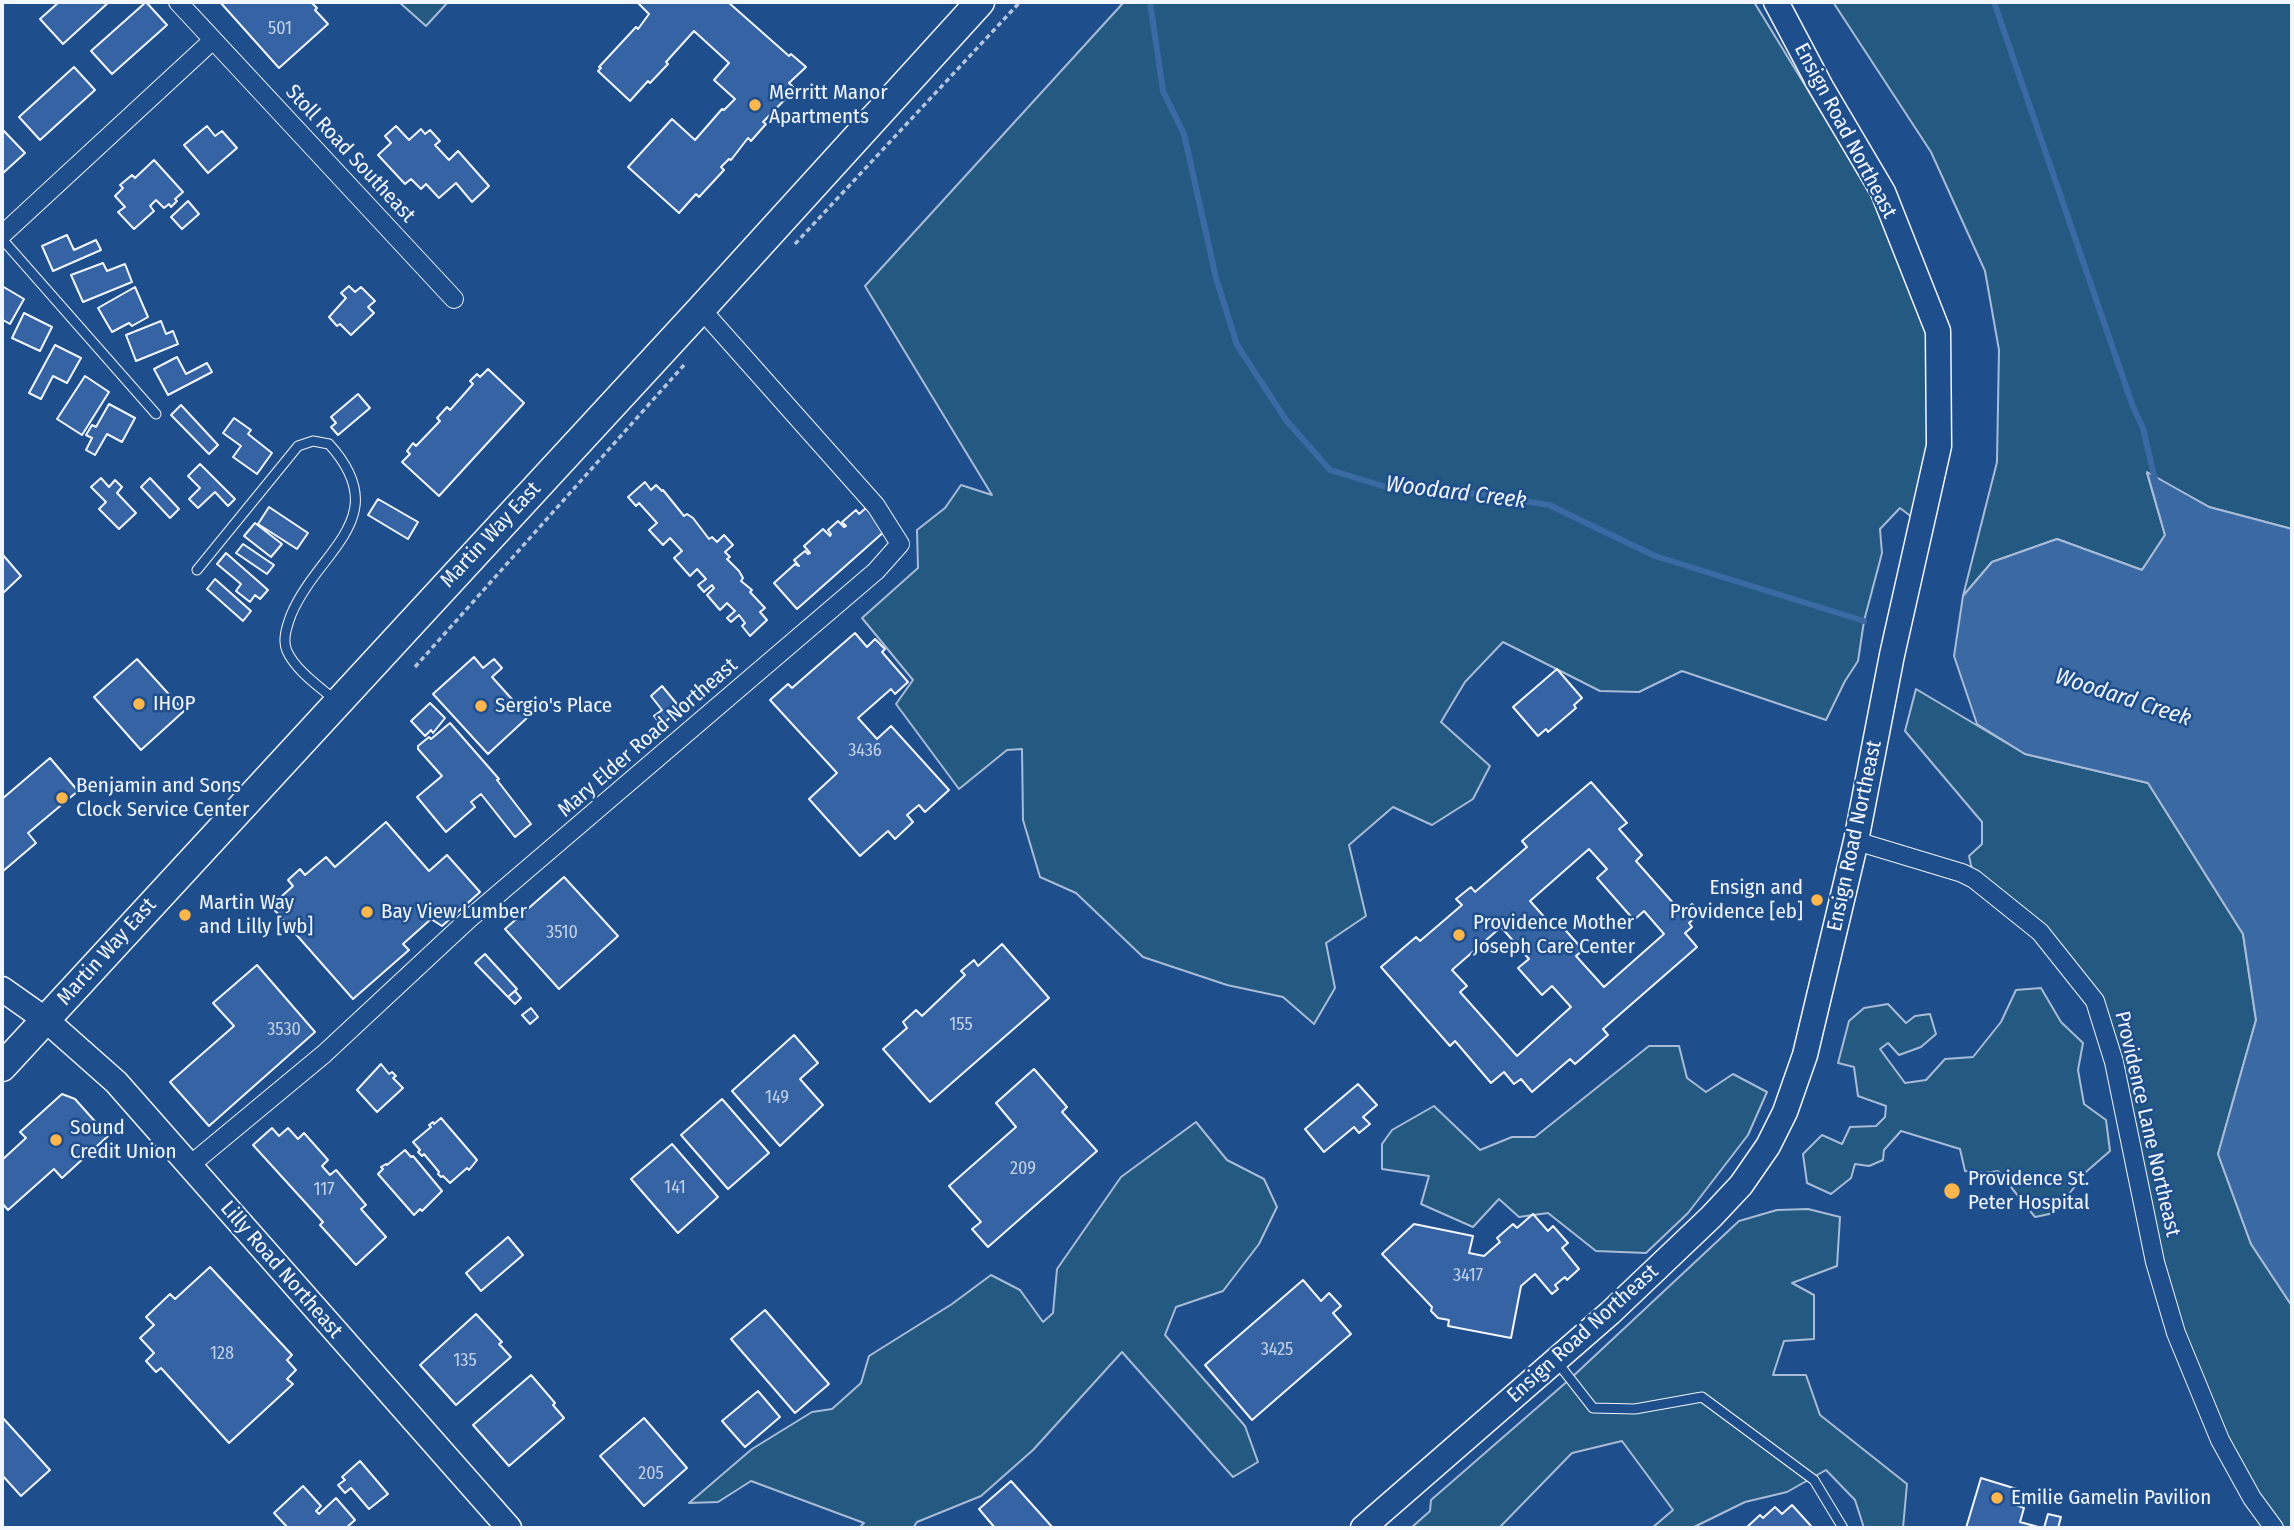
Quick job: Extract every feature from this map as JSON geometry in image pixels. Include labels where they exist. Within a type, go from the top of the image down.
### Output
[{"type":"main road","name":"Martin Way East","points":[[2,1067],[701,309],[980,2]]},
{"type":"street","name":"Stoll Road Southeast","points":[[178,2],[454,299]]},
{"type":"street","name":"Ensign Road Northeast","points":[[1363,1528],[1610,1313],[1741,1185],[1768,1146],[1785,1112],[1805,1055],[1856,841],[1892,655],[1939,446],[1938,331],[1883,192],[1821,87],[1776,2]]},
{"type":"street","points":[[2,237],[214,40]]},
{"type":"street","name":"Mary Elder Road Northeast","points":[[189,1166],[324,1054],[469,919],[876,571],[900,544],[876,506],[701,309]]},
{"type":"street","name":"Providence Lane Northeast","points":[[1856,841],[1974,879],[2040,932],[2095,1001],[2114,1062],[2155,1262],[2176,1333],[2220,1440],[2252,1498],[2274,1528]]},
{"type":"street","name":"Lilly Road Northeast","points":[[2,989],[46,1020],[116,1082],[509,1528]]},
{"type":"lane","points":[[2,237],[156,414]]},
{"type":"lane","points":[[197,570],[298,446],[313,441],[330,444],[351,473],[356,490],[355,513],[347,533],[302,594],[285,629],[286,650],[298,667],[337,702]]},
{"type":"lane","points":[[1556,1360],[1593,1408],[1635,1409],[1702,1397],[1814,1480],[1843,1528]]},
{"type":"shaded area","points":[[399,2],[448,2],[426,26]]},
{"type":"shaded area","points":[[1124,2],[1754,2],[1876,201],[1928,329],[1932,433],[1917,521],[1900,508],[1880,529],[1882,553],[1864,621],[1858,661],[1826,720],[1682,671],[1639,692],[1600,691],[1503,642],[1465,682],[1441,722],[1490,766],[1473,799],[1432,825],[1393,807],[1349,845],[1366,916],[1326,943],[1335,988],[1314,1024],[1283,997],[1227,985],[1143,957],[1076,893],[1040,877],[1023,820],[1022,749],[1007,750],[959,789],[896,704],[913,680],[862,618],[918,568],[917,530],[945,508],[961,485],[992,495],[865,286]]},
{"type":"shaded area","points":[[1833,2],[2292,2],[2292,529],[2209,507],[2147,473],[2165,535],[2142,570],[2057,539],[1992,562],[1963,596],[1997,462],[1999,350],[1985,271],[1931,152]]},
{"type":"shaded area","points":[[1916,689],[2025,754],[2148,783],[2243,934],[2256,1020],[2218,1154],[2251,1244],[2292,1306],[2292,1528],[2274,1528],[2194,1382],[2106,1032],[2040,932],[1974,879],[1969,856],[1982,844],[1982,822],[1905,731]]},
{"type":"shaded area","points":[[2041,988],[2061,1022],[2083,1043],[2078,1070],[2084,1104],[2106,1120],[2110,1151],[2087,1171],[2054,1213],[2035,1217],[1998,1171],[1965,1171],[1960,1149],[1901,1131],[1884,1150],[1883,1160],[1869,1166],[1855,1164],[1851,1178],[1831,1194],[1807,1183],[1803,1154],[1822,1135],[1842,1144],[1850,1127],[1876,1126],[1885,1117],[1886,1106],[1858,1096],[1854,1067],[1838,1063],[1849,1021],[1864,1008],[1888,1004],[1906,1023],[1915,1016],[1930,1014],[1936,1034],[1921,1047],[1899,1055],[1888,1043],[1880,1049],[1905,1083],[1926,1080],[1945,1059],[1973,1057],[2001,1022],[2016,990]]},
{"type":"shaded area","points":[[1649,1046],[1679,1046],[1687,1078],[1706,1092],[1733,1074],[1767,1092],[1748,1135],[1688,1213],[1646,1253],[1596,1251],[1548,1213],[1519,1217],[1499,1199],[1473,1227],[1421,1204],[1429,1176],[1382,1169],[1382,1144],[1392,1130],[1434,1106],[1480,1150],[1512,1137],[1535,1137]]},
{"type":"shaded area","points":[[1196,1122],[1227,1160],[1264,1179],[1277,1207],[1259,1244],[1223,1291],[1176,1307],[1165,1335],[1245,1426],[1258,1462],[1233,1477],[1122,1352],[1033,1450],[981,1496],[917,1522],[913,1528],[859,1528],[864,1523],[751,1481],[718,1502],[689,1503],[752,1449],[812,1412],[832,1409],[861,1383],[869,1356],[952,1304],[991,1275],[1020,1290],[1043,1322],[1053,1313],[1057,1269],[1121,1177]]},
{"type":"shaded area","points":[[1808,1209],[1840,1217],[1837,1266],[1792,1283],[1814,1295],[1814,1339],[1784,1341],[1773,1375],[1806,1375],[1820,1415],[1907,1484],[1903,1528],[1864,1528],[1855,1500],[1826,1470],[1787,1492],[1745,1502],[1692,1528],[1652,1528],[1673,1510],[1622,1441],[1572,1453],[1499,1528],[1411,1528],[1430,1511],[1431,1500],[1570,1379],[1739,1221],[1777,1210]]},
{"type":"water","points":[[2147,472],[2209,507],[2292,529],[2292,1306],[2251,1244],[2218,1154],[2256,1020],[2243,934],[2148,783],[2025,754],[1977,724],[1954,656],[1963,596],[1992,562],[2057,539],[2142,570],[2165,535]]},
{"type":"building","points":[[59,2],[109,2],[63,44],[40,19]]},
{"type":"building","points":[[146,2],[167,25],[112,74],[91,51]]},
{"type":"building","points":[[220,2],[311,2],[328,24],[279,68]]},
{"type":"building","name":"Merritt Manor Apartments","points":[[637,2],[728,2],[789,56],[791,54],[806,67],[789,83],[795,89],[763,122],[766,124],[751,141],[748,138],[731,160],[721,167],[724,170],[699,197],[696,194],[679,213],[628,167],[672,119],[695,140],[722,109],[735,99],[714,80],[729,63],[694,31],[666,62],[668,64],[630,101],[598,71],[649,14]]},
{"type":"building","points":[[74,67],[95,90],[40,140],[19,117]]},
{"type":"building","points":[[207,126],[215,136],[222,131],[237,148],[208,173],[184,145]]},
{"type":"building","points":[[396,126],[409,140],[421,129],[425,134],[430,130],[440,141],[435,145],[449,160],[458,151],[489,186],[472,202],[456,183],[439,198],[426,184],[421,189],[411,179],[405,184],[378,155],[391,143],[385,136]]},
{"type":"building","points":[[2,131],[25,153],[2,174]]},
{"type":"building","points":[[154,160],[183,192],[171,207],[169,204],[164,208],[156,200],[150,206],[154,211],[134,229],[118,212],[125,207],[115,196],[123,188],[120,185],[132,175],[135,178]]},
{"type":"building","points":[[188,201],[199,214],[182,229],[171,217]]},
{"type":"building","points":[[67,235],[74,250],[96,240],[101,250],[53,271],[42,246]]},
{"type":"building","points":[[103,263],[107,271],[125,264],[132,282],[83,302],[71,275]]},
{"type":"building","points":[[2,286],[24,299],[10,324],[3,320],[2,323]]},
{"type":"building","points":[[349,286],[355,292],[361,287],[375,301],[368,307],[374,313],[351,335],[329,317],[346,298],[341,293]]},
{"type":"building","points":[[135,287],[148,317],[132,326],[129,323],[112,332],[98,308]]},
{"type":"building","points":[[24,313],[52,327],[40,351],[12,338]]},
{"type":"building","points":[[161,321],[166,334],[173,331],[178,344],[136,361],[126,335]]},
{"type":"building","points":[[55,345],[81,358],[67,383],[53,376],[41,399],[29,393]]},
{"type":"building","points":[[177,357],[186,374],[207,363],[212,372],[168,395],[154,369]]},
{"type":"building","points":[[488,369],[524,403],[439,496],[402,462],[410,454],[407,451],[413,443],[416,446],[440,421],[437,418],[447,407],[450,410],[473,384],[470,381],[477,374],[480,377]]},
{"type":"building","points":[[85,376],[109,392],[82,435],[57,419]]},
{"type":"building","points":[[358,394],[370,408],[338,435],[331,427],[336,423],[331,417]]},
{"type":"building","points":[[109,404],[135,418],[122,442],[107,434],[95,455],[86,450],[92,438],[86,435],[92,425],[96,427]]},
{"type":"building","points":[[181,405],[218,445],[209,454],[171,415]]},
{"type":"building","points":[[234,418],[251,430],[248,434],[272,453],[257,474],[233,457],[241,446],[223,433]]},
{"type":"building","points":[[200,464],[235,499],[228,506],[215,492],[198,508],[189,499],[200,488],[188,476]]},
{"type":"building","points":[[101,478],[109,487],[115,480],[122,487],[117,493],[136,513],[119,529],[99,509],[106,502],[91,487]]},
{"type":"building","points":[[150,478],[179,509],[170,518],[141,487]]},
{"type":"building","points":[[645,482],[651,490],[656,485],[663,490],[684,516],[687,514],[693,518],[709,539],[712,537],[717,542],[724,535],[733,545],[725,552],[730,557],[727,559],[739,571],[743,578],[741,581],[752,590],[750,592],[765,608],[760,612],[767,620],[750,636],[742,626],[745,623],[739,615],[731,622],[727,618],[735,611],[727,603],[720,610],[707,595],[714,588],[712,585],[704,592],[698,585],[706,579],[697,569],[690,576],[674,558],[682,551],[670,538],[663,545],[649,530],[657,523],[639,503],[636,506],[628,497]]},
{"type":"building","points":[[378,499],[418,522],[408,539],[368,515]]},
{"type":"building","points":[[269,507],[308,533],[297,549],[258,524]]},
{"type":"building","points":[[866,508],[886,530],[797,609],[774,583],[795,564],[799,566],[794,560],[805,551],[810,553],[804,546],[823,529],[830,536],[828,530],[838,521],[844,527],[846,526],[842,522],[856,510],[859,514]]},
{"type":"building","points":[[255,523],[282,544],[271,557],[244,536]]},
{"type":"building","points":[[243,544],[274,565],[267,574],[236,553]]},
{"type":"building","points":[[226,553],[268,590],[260,599],[255,595],[250,602],[236,591],[241,584],[217,564]]},
{"type":"building","points":[[2,556],[21,576],[2,594]]},
{"type":"building","points":[[215,579],[251,611],[243,621],[207,589]]},
{"type":"building","points":[[855,633],[867,647],[875,639],[885,649],[882,652],[908,682],[895,694],[891,689],[858,718],[877,739],[891,726],[949,790],[925,812],[919,805],[907,815],[913,822],[895,839],[888,831],[860,856],[809,799],[837,773],[770,700],[788,684],[792,688]]},
{"type":"building","name":"Sergio's Place","points":[[474,657],[483,668],[494,659],[502,668],[492,677],[528,717],[488,754],[433,694]]},
{"type":"building","name":"IHOP","points":[[137,659],[184,711],[141,750],[94,697]]},
{"type":"building","points":[[1557,669],[1582,698],[1574,705],[1576,708],[1548,732],[1546,729],[1538,736],[1513,707]]},
{"type":"building","points":[[662,686],[681,709],[661,725],[654,716],[662,710],[651,696]]},
{"type":"building","points":[[430,703],[445,718],[433,733],[431,730],[425,736],[411,721]]},
{"type":"building","points":[[450,723],[499,779],[497,780],[531,824],[515,837],[481,794],[471,802],[475,807],[446,832],[417,797],[442,776],[418,746]]},
{"type":"building","points":[[50,758],[78,791],[28,833],[36,843],[2,872],[2,799]]},
{"type":"building","name":"Providence Mother Joseph Care Center","points":[[1591,782],[1627,823],[1619,829],[1642,855],[1636,861],[1682,913],[1692,904],[1700,913],[1689,923],[1692,927],[1685,933],[1697,947],[1603,1029],[1608,1035],[1575,1064],[1570,1059],[1532,1092],[1521,1079],[1514,1084],[1504,1072],[1491,1083],[1455,1041],[1450,1046],[1381,967],[1416,937],[1420,941],[1462,905],[1456,899],[1471,887],[1475,892],[1527,847],[1522,841]],"holes":[[[1589,849],[1607,869],[1597,878],[1634,920],[1644,911],[1664,934],[1604,987],[1576,956],[1583,950],[1560,924],[1555,929],[1530,901]],[[1501,927],[1529,959],[1518,968],[1542,995],[1552,986],[1571,1007],[1517,1056],[1460,992],[1467,986],[1452,970]]]},
{"type":"building","name":"Bay View Lumber","points":[[386,822],[429,871],[447,855],[480,892],[442,926],[431,919],[403,944],[409,950],[353,999],[271,906],[293,886],[288,880],[300,869],[305,875],[326,857],[335,867]]},
{"type":"building","points":[[564,877],[618,936],[559,989],[505,929]]},
{"type":"building","points":[[1002,944],[1049,998],[930,1102],[883,1049],[907,1028],[903,1022],[916,1010],[922,1016],[965,975],[961,971],[974,960],[978,966]]},
{"type":"building","points":[[485,954],[517,989],[508,997],[475,963]]},
{"type":"building","points":[[257,965],[315,1032],[209,1126],[170,1082],[234,1026],[213,1003]]},
{"type":"building","points":[[515,991],[521,998],[515,1004],[508,997]]},
{"type":"building","points":[[531,1008],[538,1017],[530,1024],[522,1015]]},
{"type":"building","points":[[794,1035],[818,1063],[800,1079],[823,1105],[780,1146],[732,1091]]},
{"type":"building","points":[[381,1064],[389,1074],[392,1072],[396,1076],[393,1078],[403,1088],[377,1112],[357,1090]]},
{"type":"building","points":[[1034,1069],[1067,1107],[1062,1112],[1097,1151],[988,1247],[972,1229],[981,1222],[949,1186],[1016,1127],[996,1103]]},
{"type":"building","points":[[1358,1084],[1377,1105],[1363,1117],[1370,1124],[1359,1133],[1354,1127],[1324,1152],[1305,1129]]},
{"type":"building","points":[[62,1094],[75,1099],[108,1136],[62,1178],[54,1169],[8,1210],[2,1203],[2,1160],[26,1138],[20,1132]]},
{"type":"building","points":[[722,1099],[769,1153],[728,1189],[681,1135]]},
{"type":"building","points":[[441,1118],[477,1160],[469,1170],[467,1168],[450,1183],[438,1174],[424,1154],[422,1156],[418,1152],[420,1150],[413,1142],[431,1127],[429,1125]]},
{"type":"building","points":[[272,1128],[279,1136],[288,1128],[298,1139],[304,1133],[328,1160],[322,1166],[330,1175],[336,1170],[366,1205],[361,1209],[386,1237],[356,1265],[320,1225],[323,1222],[253,1145]]},
{"type":"building","points":[[672,1144],[718,1197],[678,1233],[631,1179]]},
{"type":"building","points":[[405,1150],[442,1191],[422,1211],[420,1209],[414,1215],[378,1174],[383,1169],[381,1167]]},
{"type":"building","points":[[1533,1214],[1548,1231],[1553,1226],[1568,1243],[1562,1248],[1579,1269],[1567,1280],[1565,1277],[1555,1285],[1558,1289],[1552,1294],[1535,1274],[1521,1286],[1511,1338],[1448,1326],[1449,1320],[1438,1318],[1431,1311],[1432,1307],[1382,1254],[1414,1224],[1473,1236],[1469,1253],[1484,1256],[1500,1242],[1497,1238],[1513,1224],[1517,1228]]},
{"type":"building","points":[[508,1237],[523,1255],[481,1291],[466,1273]]},
{"type":"building","points":[[210,1267],[292,1355],[287,1360],[296,1370],[287,1379],[293,1384],[229,1443],[161,1368],[156,1372],[146,1361],[154,1353],[140,1338],[154,1325],[146,1317],[170,1294],[175,1299]]},
{"type":"building","points":[[1303,1280],[1321,1301],[1329,1293],[1341,1306],[1333,1313],[1351,1334],[1252,1420],[1205,1365]]},
{"type":"building","points":[[765,1310],[829,1384],[795,1413],[731,1339]]},
{"type":"building","points":[[476,1314],[502,1342],[499,1344],[511,1357],[456,1405],[420,1365]]},
{"type":"building","points":[[531,1375],[564,1418],[509,1466],[473,1425]]},
{"type":"building","points":[[758,1391],[780,1417],[745,1447],[722,1421]]},
{"type":"building","points":[[2,1417],[50,1470],[21,1496],[2,1475]]},
{"type":"building","points":[[644,1418],[687,1468],[644,1506],[600,1456]]},
{"type":"building","points":[[360,1461],[388,1494],[369,1509],[351,1488],[345,1493],[338,1485],[345,1480],[342,1477]]},
{"type":"building","name":"Emilie Gamelin Pavilion","points":[[1981,1478],[2020,1490],[2016,1505],[2024,1508],[2020,1522],[2042,1528],[1966,1528]]},
{"type":"building","points":[[1011,1481],[1053,1528],[995,1528],[979,1509]]},
{"type":"building","points":[[303,1486],[321,1506],[316,1511],[319,1514],[336,1498],[355,1520],[346,1528],[288,1528],[274,1513]]},
{"type":"building","points":[[1792,1505],[1811,1526],[1746,1528],[1760,1515],[1763,1518],[1775,1507],[1782,1514]]},
{"type":"building","name":"Emilie Gamelin Pavilion","points":[[2048,1514],[2061,1517],[2058,1528],[2044,1528]]},
{"type":"waterway","name":"Woodard Creek","points":[[1150,2],[1163,91],[1184,134],[1216,278],[1237,345],[1286,420],[1330,470],[1396,490],[1481,494],[1549,505],[1655,556],[1864,621]]},
{"type":"waterway","points":[[1994,2],[2133,407],[2143,428],[2156,484]]},
{"type":"place","name":"Merritt Manor Apartments","points":[[755,105]]},
{"type":"place","name":"IHOP","points":[[139,704]]},
{"type":"place","name":"Sergio's Place","points":[[481,706]]},
{"type":"place","name":"Benjamin and Sons Clock Service Center","points":[[62,798]]},
{"type":"place","name":"Ensign and Providence [eb]","points":[[1817,900]]},
{"type":"place","name":"Bay View Lumber","points":[[367,912]]},
{"type":"place","name":"Martin Way and Lilly [wb]","points":[[185,915]]},
{"type":"place","name":"Providence Mother Joseph Care Center","points":[[1459,935]]},
{"type":"place","name":"Sound Credit Union","points":[[56,1140]]},
{"type":"place","name":"Providence St. Peter Hospital","points":[[1952,1191]]},
{"type":"place","name":"Emilie Gamelin Pavilion","points":[[1997,1498]]}]
